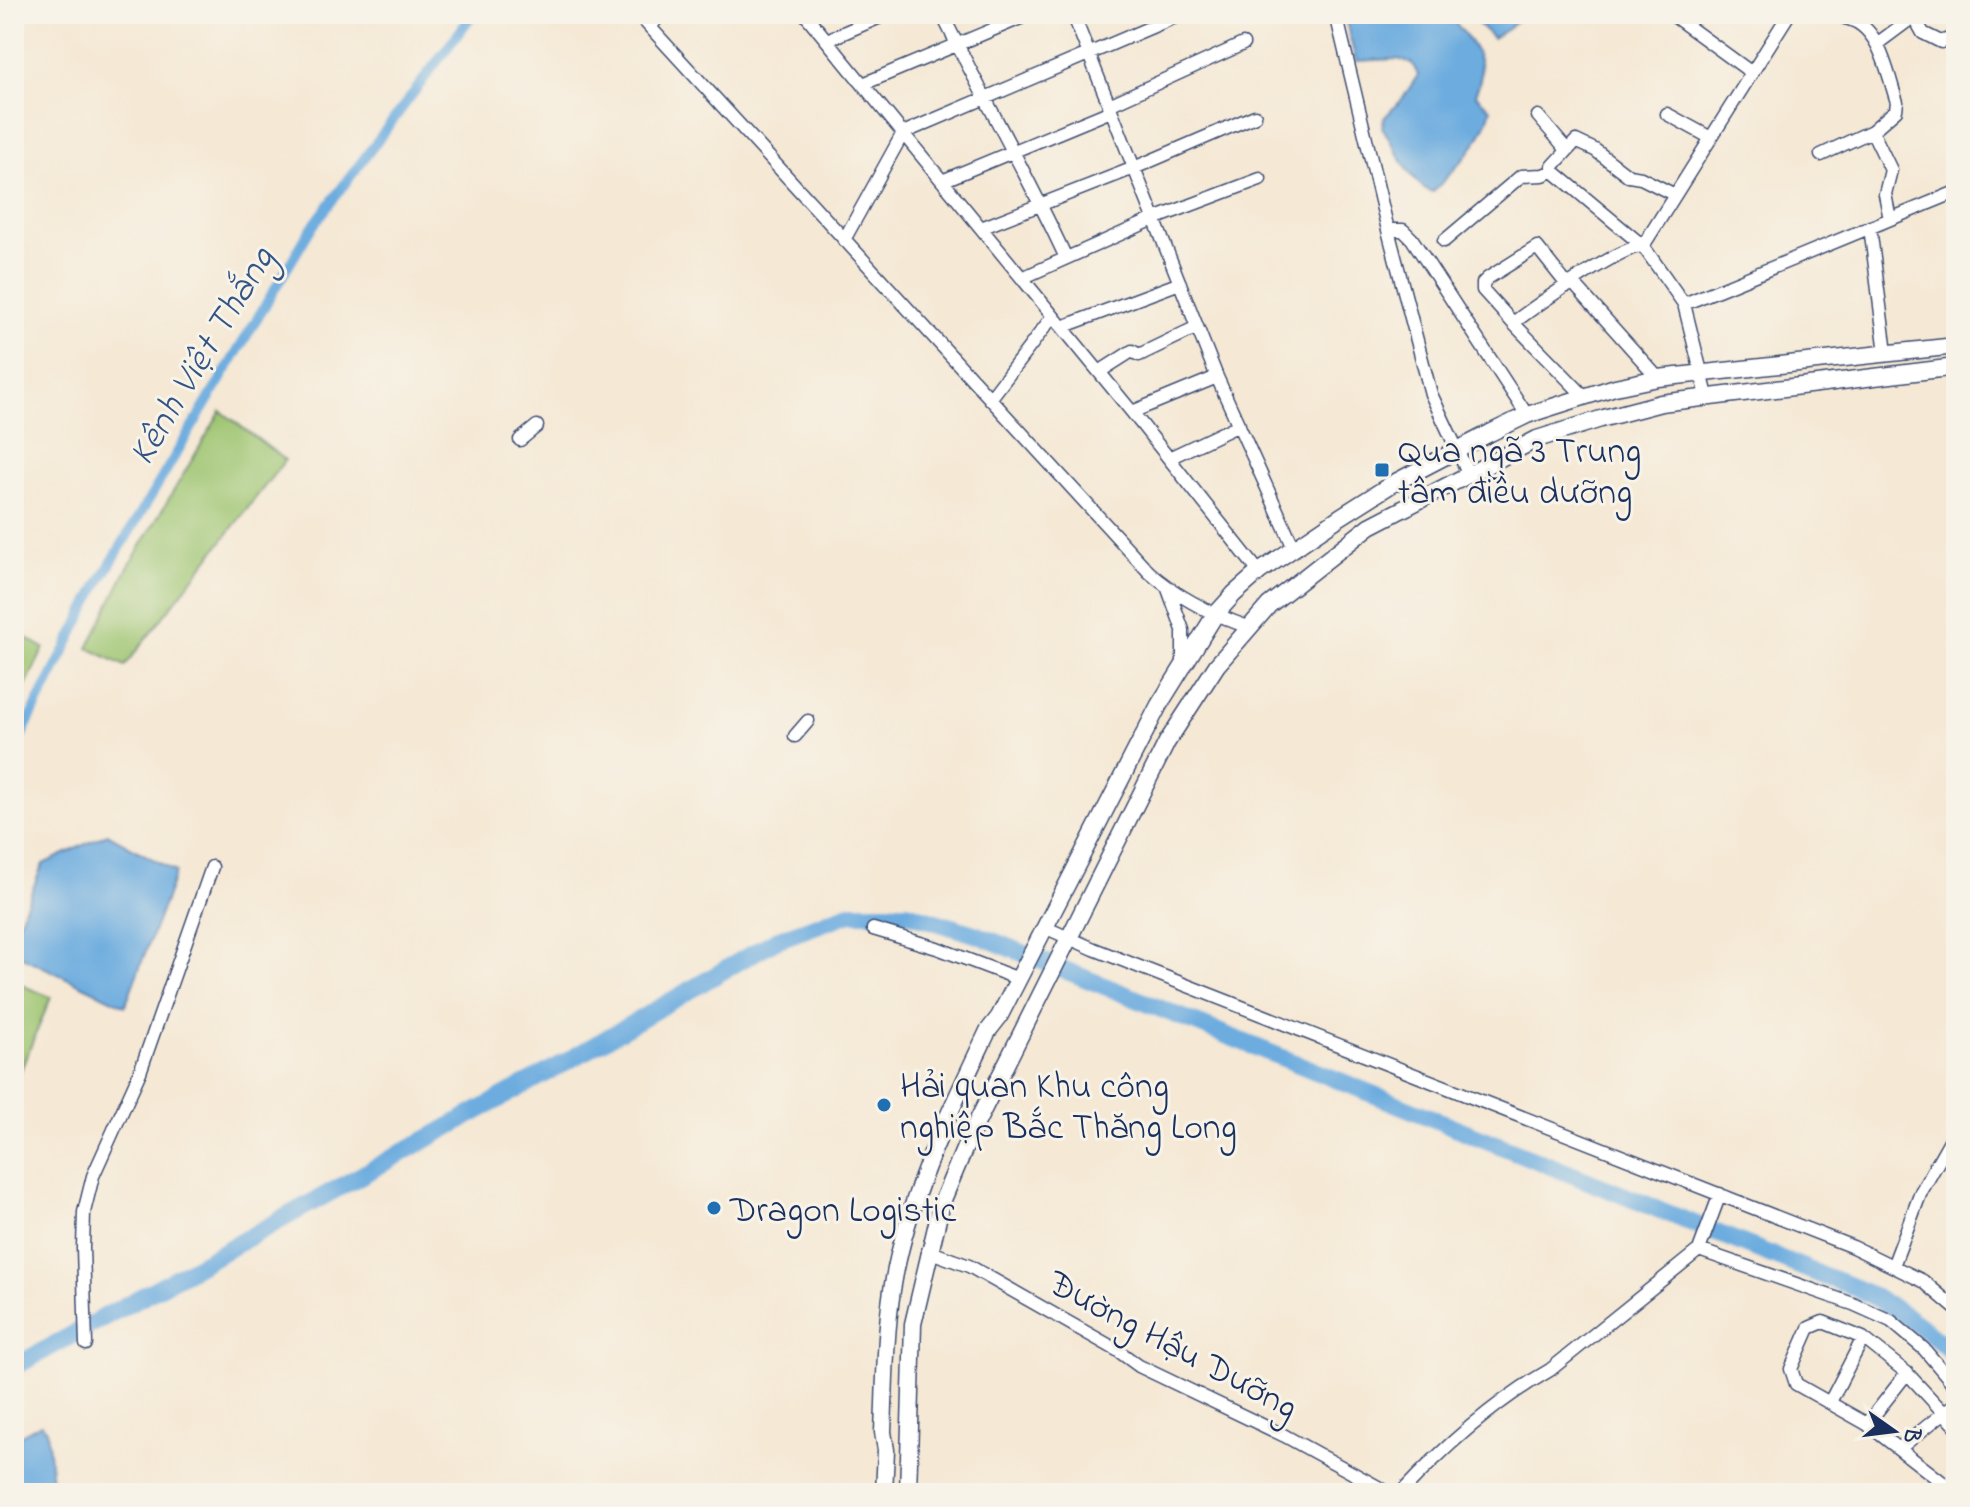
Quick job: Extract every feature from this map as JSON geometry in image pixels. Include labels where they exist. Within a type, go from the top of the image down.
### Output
[{"type":"main road","points":[[884,1493],[886,1450],[883,1432],[892,1290],[916,1193],[933,1148],[988,1031],[999,1017],[1159,705],[1215,615],[1259,572],[1392,484],[1527,415],[1584,396],[1658,378],[1956,346]]},
{"type":"main road","points":[[908,1493],[913,1324],[942,1202],[968,1140],[1167,742],[1195,695],[1248,627],[1269,605],[1370,526],[1537,439],[1661,403],[1956,367]]},
{"type":"street","points":[[638,14],[1168,589],[1215,615],[1248,627]]},
{"type":"street","points":[[650,27],[661,14]]},
{"type":"street","points":[[805,14],[1132,412],[1259,572]]},
{"type":"street","points":[[827,40],[887,14]]},
{"type":"street","points":[[942,14],[983,98],[1014,150],[1066,258]]},
{"type":"street","points":[[863,84],[1030,14]]},
{"type":"street","points":[[1073,14],[1217,377],[1294,548]]},
{"type":"street","points":[[844,240],[903,133],[1182,14]]},
{"type":"street","points":[[1336,14],[1431,394],[1469,475]]},
{"type":"street","points":[[1671,14],[1752,73]]},
{"type":"street","points":[[1643,246],[1789,14]]},
{"type":"street","points":[[1821,155],[1872,131],[1896,110],[1897,102],[1878,43],[1857,20],[1845,18],[1843,14]]},
{"type":"street","points":[[1878,43],[1916,15],[1923,33],[1941,42],[1952,38],[1956,41]]},
{"type":"street","points":[[942,181],[1110,108],[1243,44]]},
{"type":"street","points":[[1667,114],[1711,138]]},
{"type":"street","points":[[981,228],[1255,116]]},
{"type":"street","points":[[1538,116],[1567,150]]},
{"type":"street","points":[[1872,131],[1891,170],[1885,194],[1890,219]]},
{"type":"street","points":[[1553,171],[1553,165],[1576,141],[1629,176],[1641,178],[1675,195]]},
{"type":"street","points":[[1444,241],[1521,176],[1543,175],[1553,171]]},
{"type":"street","points":[[1553,171],[1643,246],[1684,304],[1707,396]]},
{"type":"street","points":[[1022,278],[1154,219],[1260,179]]},
{"type":"street","points":[[1684,304],[1956,192]]},
{"type":"street","points":[[1870,227],[1886,353]]},
{"type":"street","points":[[1388,230],[1403,230],[1412,239],[1527,415]]},
{"type":"street","points":[[1513,323],[1628,248],[1643,246]]},
{"type":"street","points":[[1584,396],[1483,290],[1483,283],[1488,278],[1538,247],[1658,378]]},
{"type":"street","points":[[1062,327],[1180,283]]},
{"type":"street","points":[[990,399],[1053,316]]},
{"type":"street","points":[[1099,372],[1132,351],[1139,355],[1197,327]]},
{"type":"street","points":[[1132,412],[1217,377]]},
{"type":"street","points":[[1169,458],[1239,425]]},
{"type":"street","points":[[520,440],[537,426]]},
{"type":"street","points":[[1168,589],[1183,630],[1183,667]]},
{"type":"street","points":[[795,736],[808,721]]},
{"type":"street","points":[[86,1344],[84,1212],[93,1176],[140,1072],[212,867]]},
{"type":"street","points":[[1044,927],[1853,1247],[1923,1281],[1956,1309]]},
{"type":"street","points":[[873,929],[1021,974]]},
{"type":"street","points":[[1893,1266],[1921,1192],[1956,1130]]},
{"type":"street","points":[[1401,1493],[1443,1448],[1550,1370],[1701,1244],[1720,1194]]},
{"type":"street","points":[[1701,1244],[1891,1321],[1924,1349],[1956,1387]]},
{"type":"street","name":"Đường Hậu Dưỡng","points":[[928,1251],[969,1266],[1117,1350],[1139,1366],[1285,1436],[1389,1493]]},
{"type":"street","points":[[1956,1426],[1907,1373],[1863,1338],[1823,1322],[1809,1328],[1791,1369],[1796,1384],[1867,1424],[1956,1493]]},
{"type":"street","points":[[1830,1402],[1863,1338]]},
{"type":"street","points":[[1867,1424],[1907,1373]]},
{"type":"street","points":[[1900,1448],[1956,1403]]},
{"type":"green space","points":[[221,411],[285,460],[125,666],[88,648],[126,571]]},
{"type":"green space","points":[[14,631],[44,648],[14,710]]},
{"type":"green space","points":[[14,982],[51,997],[20,1072],[14,1070]]},
{"type":"water","points":[[1344,14],[1448,14],[1476,51],[1481,71],[1475,94],[1491,109],[1475,144],[1433,192],[1418,183],[1382,127],[1384,118],[1403,98],[1418,75],[1412,63],[1397,59],[1356,61]]},
{"type":"water","points":[[1468,14],[1521,14],[1522,15],[1493,38]]},
{"type":"water","points":[[107,834],[176,872],[125,1006],[14,953],[14,934],[43,864]]},
{"type":"water","points":[[41,1424],[47,1430],[53,1493],[14,1493],[14,1439]]},
{"type":"waterway","name":"Kênh Việt Thắng","points":[[14,750],[99,583],[310,230],[473,14]]},
{"type":"waterway","points":[[14,1367],[559,1066],[776,940],[850,913],[907,913],[978,935],[1862,1291],[1912,1320],[1956,1356]]},
{"type":"place","name":"Qua ngã 3 Trung tâm điều dưỡng","points":[[1382,470]]},
{"type":"place","name":"Hải quan Khu công nghiệp Bắc Thăng Long","points":[[884,1105]]},
{"type":"place","name":"Dragon Logistic","points":[[714,1208]]}]
